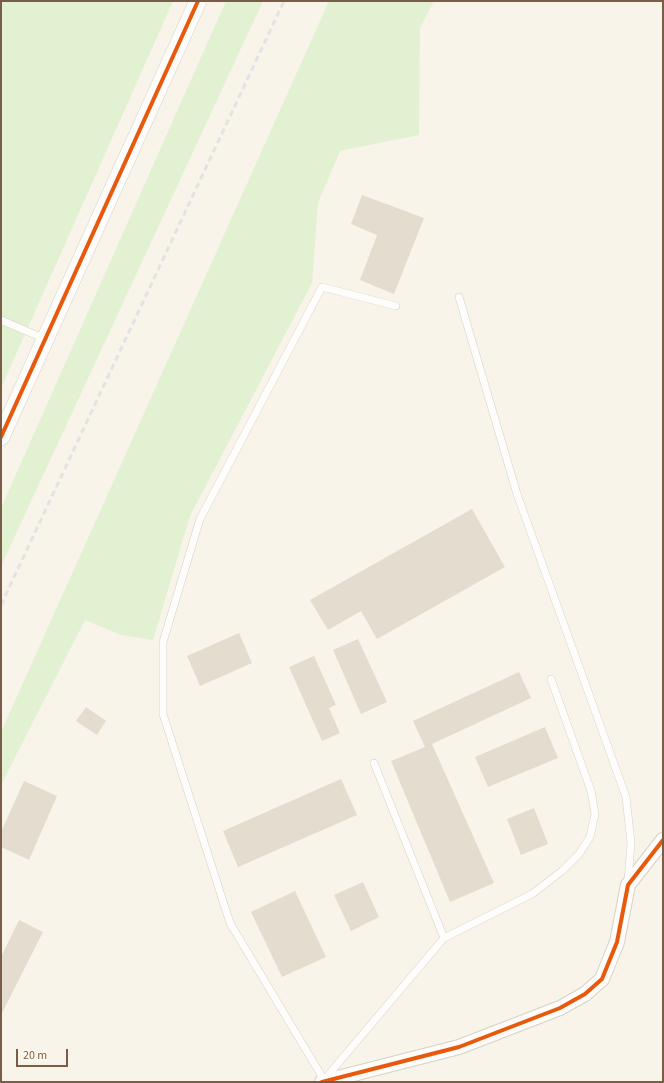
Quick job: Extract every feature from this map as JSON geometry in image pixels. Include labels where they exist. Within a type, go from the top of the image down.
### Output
[{"type":"street","points":[[1,437],[198,1]]},
{"type":"street","points":[[323,1081],[459,1047],[560,1008],[585,994],[602,979],[605,973],[617,942],[628,885],[663,840]]},
{"type":"lane","points":[[396,306],[322,287],[200,519],[163,642],[163,714],[230,923],[323,1081],[444,938],[532,894],[562,871],[579,854],[590,837],[595,814],[591,792],[551,679]]},
{"type":"lane","points":[[459,297],[517,494],[626,797],[631,843],[628,885]]},
{"type":"lane","points":[[1,320],[45,339]]},
{"type":"lane","points":[[374,763],[444,938]]},
{"type":"green space","points":[[1,1],[173,1],[1,388]]},
{"type":"green space","points":[[226,1],[263,1],[1,566],[1,508]]},
{"type":"green space","points":[[329,1],[434,1],[420,28],[419,135],[340,151],[318,203],[312,283],[190,516],[153,640],[121,635],[85,620],[1,785],[1,732]]},
{"type":"building","points":[[362,195],[424,218],[394,294],[360,280],[377,235],[351,224]]},
{"type":"building","points":[[472,509],[505,567],[377,639],[361,611],[328,630],[310,600]]},
{"type":"building","points":[[239,633],[252,663],[200,686],[187,656]]},
{"type":"building","points":[[358,639],[387,702],[361,714],[333,650]]},
{"type":"building","points":[[314,656],[336,705],[329,708],[340,733],[322,741],[289,667]]},
{"type":"building","points":[[519,672],[531,698],[432,744],[494,883],[450,902],[391,761],[425,747],[413,721]]},
{"type":"building","points":[[86,707],[106,721],[97,735],[76,721]]},
{"type":"building","points":[[545,727],[558,758],[488,787],[475,757]]},
{"type":"building","points":[[341,779],[357,815],[238,867],[223,831]]},
{"type":"building","points":[[24,781],[57,796],[29,860],[1,847],[1,832]]},
{"type":"building","points":[[534,808],[548,844],[521,855],[507,819]]},
{"type":"building","points":[[363,882],[379,917],[351,931],[334,895]]},
{"type":"building","points":[[295,891],[326,957],[282,977],[251,912]]},
{"type":"building","points":[[19,920],[43,932],[1,1015],[1,957]]},
{"type":"railway","points":[[1,605],[284,1]]},
{"type":"cycle path","points":[[1,437],[198,1]]},
{"type":"cycle path","points":[[322,1082],[459,1047],[560,1008],[585,994],[602,979],[617,942],[628,885],[663,840]]}]
